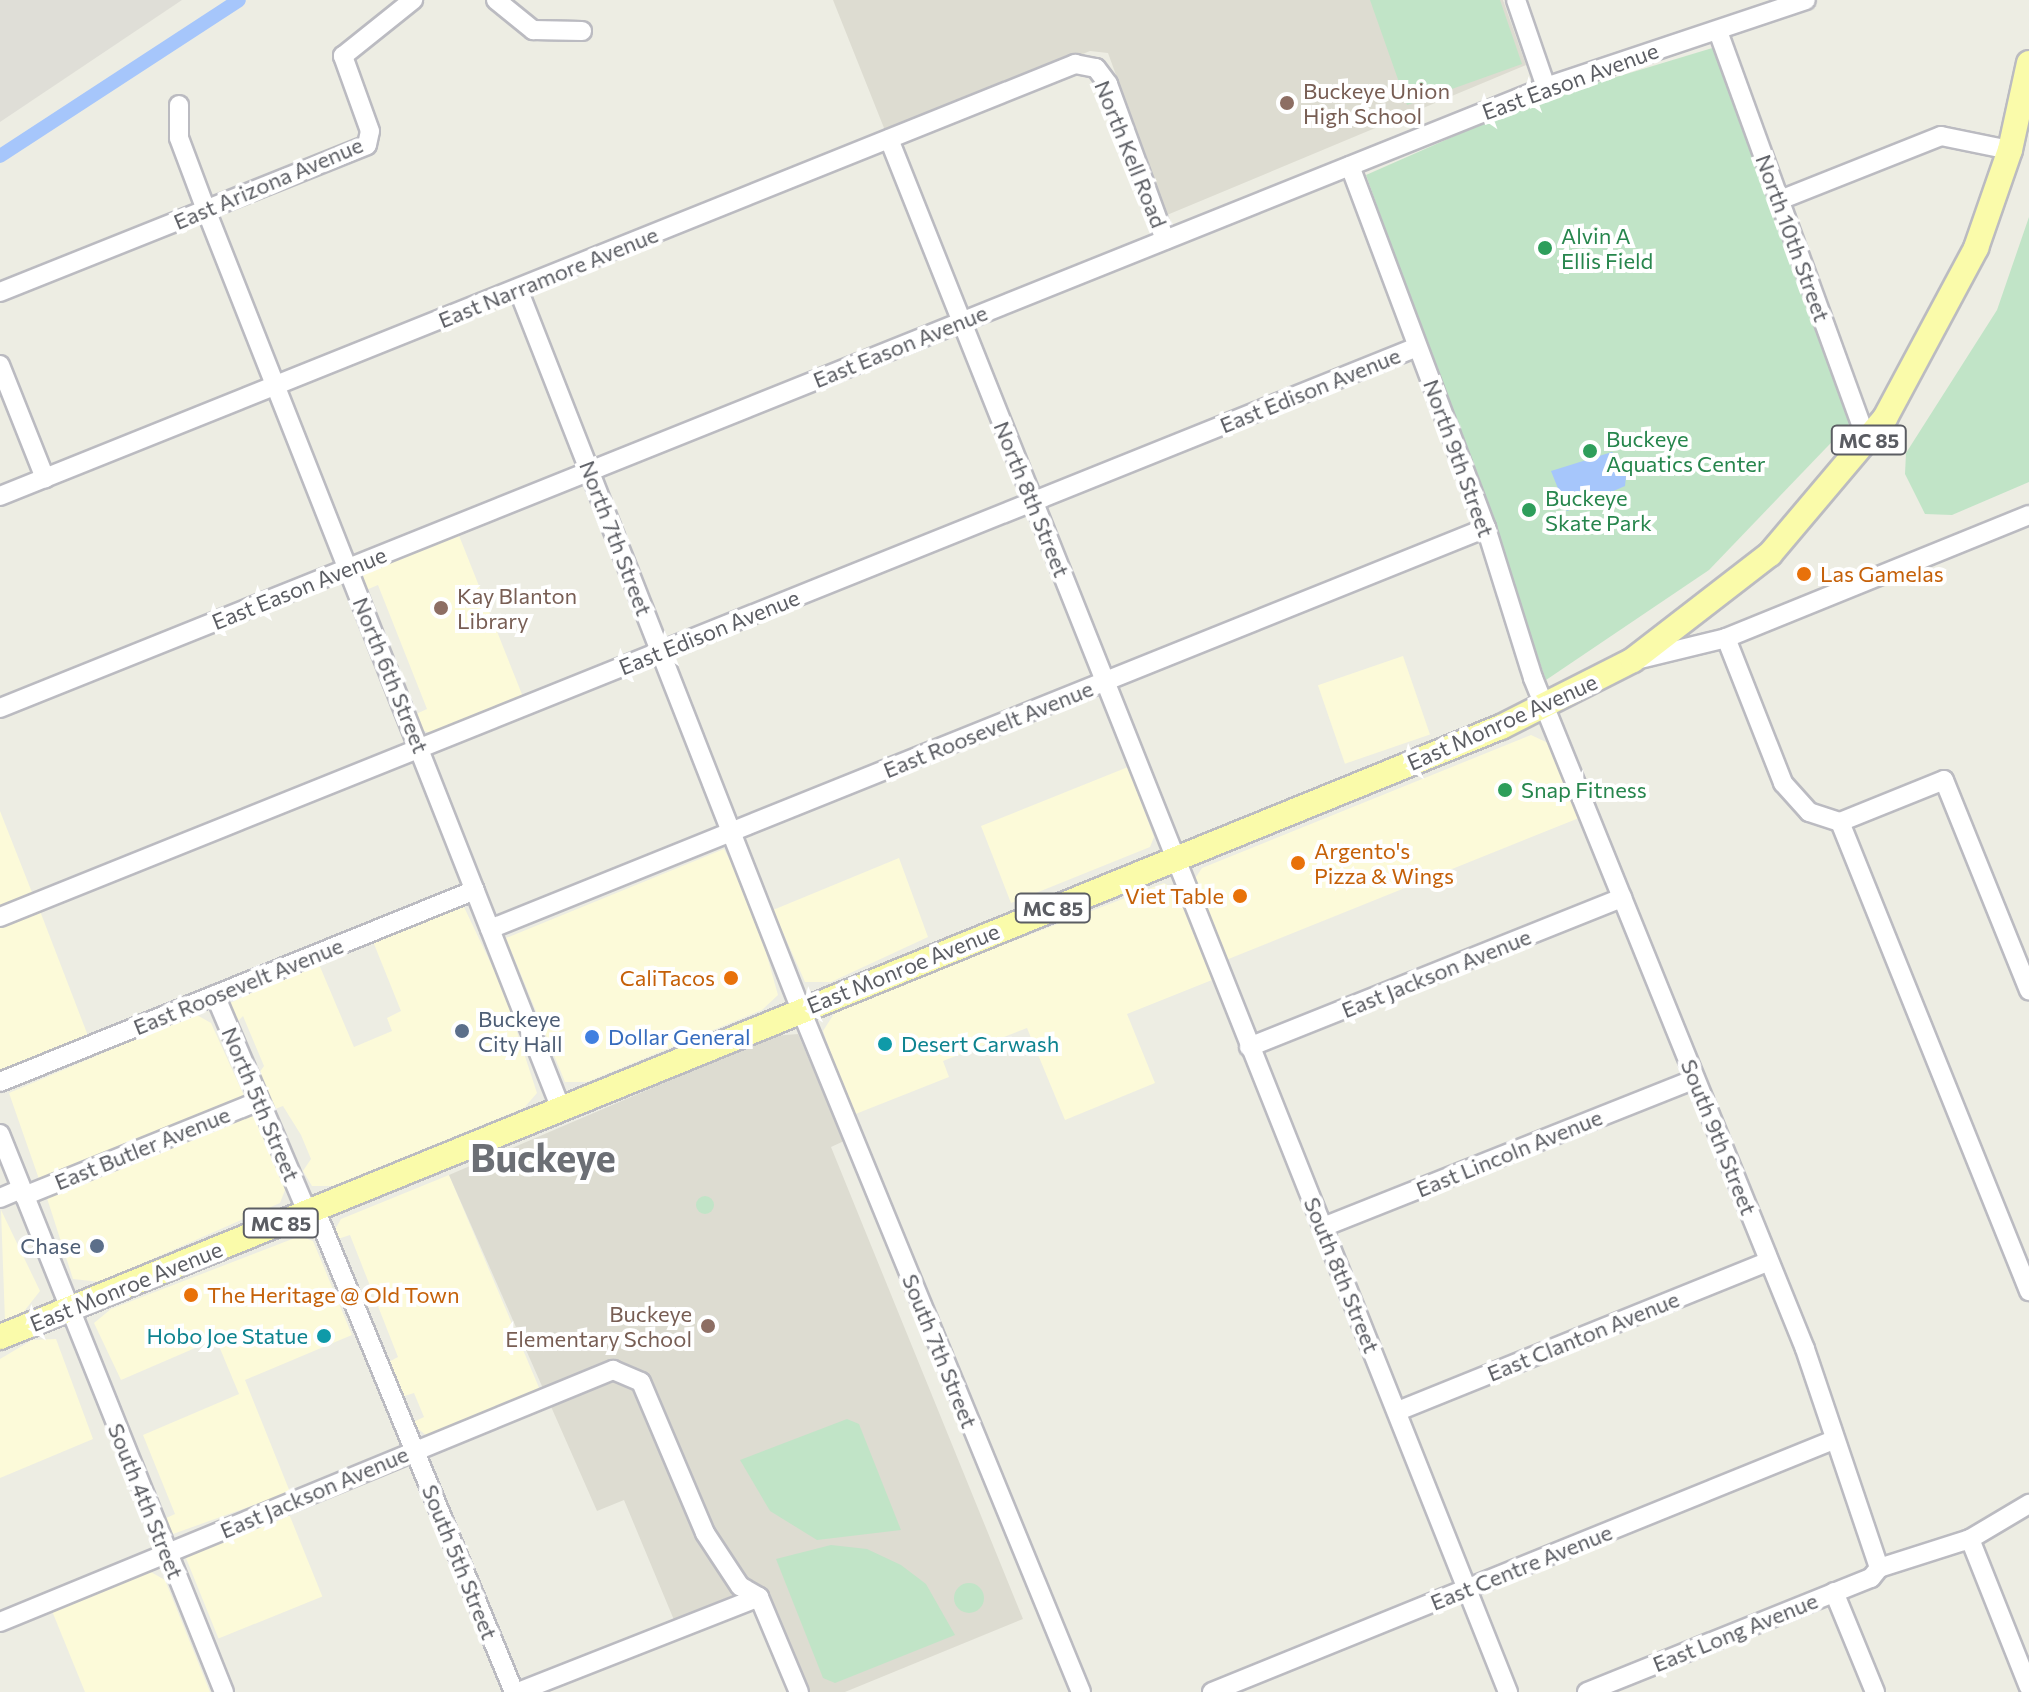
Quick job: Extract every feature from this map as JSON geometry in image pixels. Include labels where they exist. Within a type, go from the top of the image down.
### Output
[{"type":"main road","name":"MC 85","points":[[1633,660],[1770,554],[1868,443],[1962,283],[2010,150],[2029,63]]},
{"type":"main road","name":"East Monroe Avenue","points":[[0,1337],[1545,708],[1633,660]]},
{"type":"street","name":"East Arizona Avenue","points":[[0,292],[371,142],[343,56],[413,0]]},
{"type":"street","points":[[496,0],[533,30],[582,31]]},
{"type":"street","points":[[1516,0],[1546,87]]},
{"type":"street","name":"East Eason Avenue","points":[[0,708],[1546,87],[1719,34],[1806,0]]},
{"type":"street","name":"North 10th Street","points":[[1719,34],[1868,443]]},
{"type":"street","name":"East Narramore Avenue","points":[[0,496],[1075,64],[1096,68]]},
{"type":"street","name":"North Kell Road","points":[[1096,68],[1165,240]]},
{"type":"street","name":"North 6th Street","points":[[179,105],[179,138],[206,210],[561,1109]]},
{"type":"street","points":[[1780,200],[1941,136],[2010,150]]},
{"type":"street","name":"North 8th Street","points":[[889,139],[1173,859]]},
{"type":"street","name":"North 9th Street","points":[[1350,166],[1486,528],[1545,708]]},
{"type":"street","name":"North 7th Street","points":[[518,289],[801,1010]]},
{"type":"street","name":"East Edison Avenue","points":[[0,917],[1417,347]]},
{"type":"street","points":[[0,365],[45,478]]},
{"type":"street","name":"East Monroe Avenue","points":[[1633,660],[1726,638],[2029,515]]},
{"type":"street","name":"East Roosevelt Avenue","points":[[490,929],[1486,528]]},
{"type":"street","points":[[1726,638],[1783,783],[1809,812],[1840,822],[1944,780],[2029,990]]},
{"type":"street","name":"South 9th Street","points":[[1545,708],[1835,1426],[1831,1441],[1879,1568]]},
{"type":"street","points":[[1840,822],[2029,1291]]},
{"type":"street","name":"South 8th Street","points":[[1173,859],[1398,1411],[1508,1692]]},
{"type":"street","name":"East Roosevelt Avenue","points":[[0,1082],[475,890]]},
{"type":"street","name":"East Jackson Avenue","points":[[1249,1047],[1622,898]]},
{"type":"street","name":"North 5th Street","points":[[215,995],[259,1101],[311,1211]]},
{"type":"street","name":"South 7th Street","points":[[801,1010],[1081,1692]]},
{"type":"street","name":"East Lincoln Avenue","points":[[1323,1227],[1695,1079]]},
{"type":"street","name":"East Butler Avenue","points":[[0,1198],[23,1192],[259,1101]]},
{"type":"street","name":"South 4th Street","points":[[0,1134],[68,1310],[224,1692]]},
{"type":"street","name":"South 5th Street","points":[[311,1211],[516,1692]]},
{"type":"street","name":"East Clanton Avenue","points":[[1398,1411],[1769,1261]]},
{"type":"street","name":"East Jackson Avenue","points":[[0,1622],[598,1374],[629,1372],[641,1382],[705,1533],[740,1586],[759,1597]]},
{"type":"street","name":"East Centre Avenue","points":[[1212,1692],[1831,1441]]},
{"type":"street","name":"East Long Avenue","points":[[1587,1692],[1834,1592],[1879,1568],[1970,1539],[2029,1504]]},
{"type":"street","points":[[1970,1539],[2029,1687]]},
{"type":"street","points":[[1834,1592],[1875,1692]]},
{"type":"street","points":[[516,1692],[759,1597],[799,1692]]},
{"type":"shaded area","points":[[0,0],[182,0],[0,122]]},
{"type":"shaded area","name":"Buckeye Union High School","points":[[833,0],[1503,0],[1526,65],[1167,215],[1108,53],[1090,51],[886,133]]},
{"type":"shaded area","points":[[458,533],[523,697],[431,734],[419,728],[416,714],[427,709],[378,585],[366,590],[363,575]]},
{"type":"shaded area","points":[[1403,656],[1430,734],[1345,764],[1318,685]]},
{"type":"shaded area","points":[[1531,735],[1548,743],[1579,818],[1226,960],[1194,880],[1202,868]]},
{"type":"shaded area","points":[[1128,767],[1154,837],[1150,847],[1011,903],[981,826]]},
{"type":"shaded area","points":[[0,811],[33,895],[0,908]]},
{"type":"shaded area","points":[[724,849],[753,906],[778,995],[762,1010],[587,1082],[565,1082],[506,938]]},
{"type":"shaded area","points":[[899,858],[928,937],[831,982],[805,982],[773,910]]},
{"type":"shaded area","points":[[1164,883],[1176,891],[1212,980],[1127,1014],[1155,1083],[1065,1120],[1027,1028],[943,1061],[949,1077],[853,1115],[823,1031],[837,1009]]},
{"type":"shaded area","points":[[464,907],[503,989],[537,1093],[524,1108],[333,1186],[312,1186],[303,1171],[311,1159],[301,1135],[283,1106],[270,1111],[255,1079],[264,1066],[243,1016],[233,1026],[228,1004],[318,962],[354,1047],[392,1031],[387,1018],[401,1011],[372,939]]},
{"type":"shaded area","points":[[40,911],[90,1041],[0,1074],[0,926]]},
{"type":"shaded area","points":[[195,1014],[211,1023],[246,1100],[40,1182],[9,1093]]},
{"type":"shaded area","name":"Buckeye Elementary School","points":[[798,1034],[844,1141],[831,1147],[1023,1619],[845,1692],[808,1692],[752,1587],[674,1620],[624,1500],[597,1511],[449,1175],[773,1036]]},
{"type":"shaded area","points":[[253,1110],[285,1190],[280,1203],[100,1282],[73,1279],[46,1195]]},
{"type":"shaded area","points":[[449,1175],[540,1390],[427,1436],[411,1423],[424,1417],[414,1393],[401,1397],[387,1363],[398,1357],[350,1235],[338,1239],[334,1231],[341,1219]]},
{"type":"shaded area","points":[[1,1210],[40,1291],[22,1314],[5,1321]]},
{"type":"shaded area","points":[[300,1236],[313,1241],[352,1335],[245,1380],[290,1492],[173,1534],[164,1519],[175,1514],[143,1435],[239,1394],[216,1339],[121,1380],[94,1323],[111,1309]]},
{"type":"shaded area","points":[[56,1339],[93,1439],[0,1478],[0,1359],[32,1340]]},
{"type":"shaded area","points":[[289,1514],[322,1597],[218,1638],[185,1556]]},
{"type":"shaded area","points":[[149,1571],[165,1580],[210,1692],[85,1692],[52,1611]]},
{"type":"green space","points":[[1370,0],[1500,0],[1522,64],[1407,105]]},
{"type":"green space","points":[[1719,46],[1851,422],[1709,570],[1546,680],[1366,175],[1527,104]]},
{"type":"green space","points":[[2029,217],[2029,482],[1952,515],[1925,514],[1905,474],[1906,453],[1997,310]]},
{"type":"green space","points":[[701,1196],[709,1196],[714,1205],[712,1212],[701,1214],[696,1209],[696,1201]]},
{"type":"green space","points":[[847,1419],[859,1424],[901,1530],[817,1540],[770,1511],[740,1460]]},
{"type":"green space","points":[[831,1545],[867,1549],[901,1565],[926,1584],[955,1635],[835,1683],[823,1678],[776,1559]]},
{"type":"green space","points":[[969,1583],[980,1587],[984,1598],[980,1609],[969,1613],[958,1609],[954,1598],[958,1587]]},
{"type":"water","points":[[1612,452],[1627,467],[1625,486],[1567,511],[1551,471]]},
{"type":"waterway","points":[[0,156],[239,0]]},
{"type":"place","name":"Buckeye Union High School","points":[[1287,103]]},
{"type":"place","name":"Alvin A Ellis Field","points":[[1545,248]]},
{"type":"place","name":"Buckeye Aquatics Center","points":[[1590,451]]},
{"type":"place","name":"Buckeye Skate Park","points":[[1529,510]]},
{"type":"place","name":"Las Gamelas","points":[[1804,574]]},
{"type":"place","name":"Kay Blanton Library","points":[[441,608]]},
{"type":"place","name":"Snap Fitness","points":[[1505,790]]},
{"type":"place","name":"Argento's Pizza & Wings","points":[[1298,863]]},
{"type":"place","name":"Viet Table","points":[[1240,896]]},
{"type":"place","name":"CaliTacos","points":[[731,978]]},
{"type":"place","name":"Buckeye City Hall","points":[[462,1031]]},
{"type":"place","name":"Dollar General","points":[[592,1037]]},
{"type":"place","name":"Desert Carwash","points":[[885,1044]]},
{"type":"place","name":"Chase","points":[[97,1246]]},
{"type":"place","name":"The Heritage @ Old Town","points":[[191,1295]]},
{"type":"place","name":"Buckeye Elementary School","points":[[708,1326]]},
{"type":"place","name":"Hobo Joe Statue","points":[[324,1336]]},
{"type":"district","name":"Buckeye","points":[[543,1157]]}]
